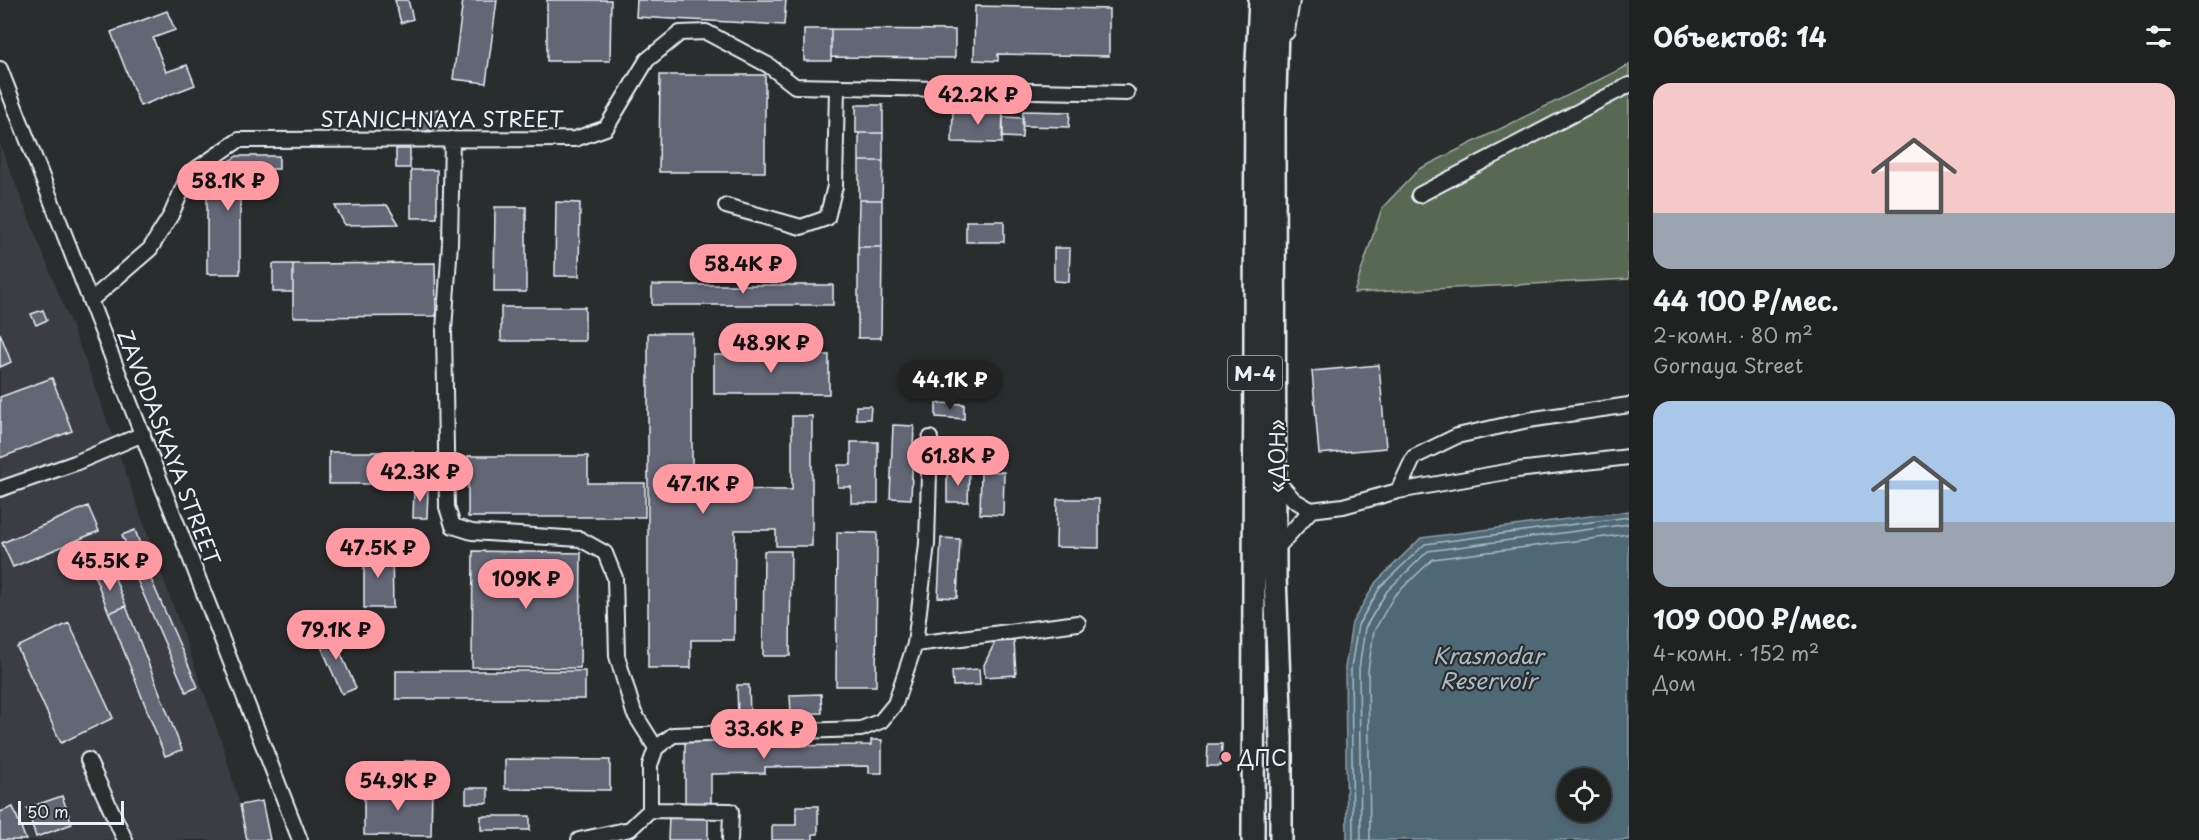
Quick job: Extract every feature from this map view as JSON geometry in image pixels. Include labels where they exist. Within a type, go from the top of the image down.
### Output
[{"type":"highway","name":"«ДОН»","points":[[1253,840],[1256,81],[1260,0]]},
{"type":"highway","name":"«ДОН»","points":[[1278,0],[1274,122],[1276,549],[1281,840]]},
{"type":"main road","points":[[1274,122],[1290,0]]},
{"type":"street","name":"STANICHNAYA STREET","points":[[90,300],[150,249],[171,215],[189,174],[239,140],[575,139],[606,128],[647,60],[680,33],[706,32],[768,65],[795,86],[1127,93]]},
{"type":"street","name":"ZAVODASKAYA STREET","points":[[0,69],[300,839]]},
{"type":"street","points":[[1419,195],[1629,85]]},
{"type":"street","points":[[726,206],[801,227],[826,218],[835,186],[837,87]]},
{"type":"street","points":[[452,139],[450,243],[444,330],[447,507],[453,526],[472,532],[580,539],[605,553],[615,578],[617,657],[634,713],[656,748]]},
{"type":"street","points":[[1398,491],[1414,457],[1457,436],[1528,420],[1629,405]]},
{"type":"street","points":[[0,489],[75,463],[143,434]]},
{"type":"street","points":[[650,810],[650,765],[656,748],[673,735],[861,729],[881,721],[896,704],[915,644],[927,544],[930,438]]},
{"type":"street","points":[[1276,480],[1294,500],[1311,510],[1343,506],[1398,491],[1516,470],[1629,457]]},
{"type":"street","points":[[1276,549],[1311,510]]},
{"type":"street","points":[[915,644],[1078,623]]},
{"type":"street","points":[[88,760],[125,840]]},
{"type":"street","points":[[579,840],[630,829],[650,810],[731,811],[730,840]]},
{"type":"shaded area","points":[[0,145],[90,373],[221,740],[250,840],[0,840]]},
{"type":"green space","points":[[1629,65],[1629,279],[1354,293],[1382,208],[1419,169]]},
{"type":"water","name":"Krasnodar Reservoir","points":[[1629,511],[1629,840],[1347,840],[1345,668],[1352,623],[1376,582],[1421,538]]},
{"type":"building","points":[[395,0],[408,0],[413,19],[401,23]]},
{"type":"building","points":[[463,0],[497,0],[486,83],[453,79]]},
{"type":"building","points":[[547,0],[611,0],[610,61],[547,61]]},
{"type":"building","points":[[637,0],[786,0],[784,25],[636,17]]},
{"type":"building","points":[[975,6],[1109,9],[1109,56],[998,54],[998,61],[974,60]]},
{"type":"building","points":[[167,11],[175,30],[153,38],[166,72],[187,65],[195,85],[140,106],[111,32]]},
{"type":"building","points":[[804,29],[831,29],[831,61],[804,61]]},
{"type":"building","points":[[831,29],[955,30],[955,58],[831,57]]},
{"type":"building","points":[[660,75],[765,75],[765,172],[659,172]]},
{"type":"building","points":[[856,105],[883,105],[883,133],[856,133]]},
{"type":"building","points":[[438,109],[443,126],[420,133],[415,116]]},
{"type":"building","points":[[953,109],[1003,110],[1002,143],[952,142]]},
{"type":"building","points":[[1023,111],[1070,112],[1069,127],[1022,126]]},
{"type":"building","points":[[1003,117],[1023,118],[1022,138],[1003,137]]},
{"type":"building","points":[[859,133],[883,133],[883,161],[859,161]]},
{"type":"building","points":[[396,149],[410,149],[410,168],[396,168]]},
{"type":"building","points":[[237,156],[279,156],[279,169],[240,169],[240,274],[207,274],[207,176]]},
{"type":"building","points":[[859,161],[883,161],[882,200],[859,200]]},
{"type":"building","points":[[411,170],[437,170],[437,218],[411,218]]},
{"type":"building","points":[[859,200],[882,200],[882,247],[858,247]]},
{"type":"building","points":[[556,202],[580,203],[579,276],[555,276]]},
{"type":"building","points":[[387,205],[399,224],[345,225],[335,206]]},
{"type":"building","points":[[495,207],[526,207],[526,292],[494,292]]},
{"type":"building","points":[[966,221],[1004,221],[1004,242],[966,242]]},
{"type":"building","points":[[858,247],[882,247],[881,338],[858,338]]},
{"type":"building","points":[[1054,248],[1070,248],[1069,282],[1054,281]]},
{"type":"building","points":[[435,263],[436,316],[293,317],[293,264]]},
{"type":"building","points":[[273,264],[293,264],[293,292],[273,292]]},
{"type":"building","points":[[652,285],[833,285],[833,305],[652,305]]},
{"type":"building","points":[[501,307],[585,307],[585,341],[501,341]]},
{"type":"building","points":[[43,310],[47,320],[36,325],[31,314]]},
{"type":"building","points":[[0,333],[11,362],[0,367]]},
{"type":"building","points":[[648,333],[692,333],[692,489],[792,490],[792,416],[812,416],[812,546],[776,546],[776,530],[735,530],[734,640],[691,640],[691,668],[648,668]]},
{"type":"building","points":[[714,355],[829,355],[829,394],[714,394]]},
{"type":"building","points":[[1379,365],[1386,448],[1319,454],[1312,371]]},
{"type":"building","points":[[52,378],[72,431],[0,458],[0,397]]},
{"type":"building","points":[[936,403],[964,404],[964,419],[936,417]]},
{"type":"building","points":[[856,406],[871,406],[870,419],[856,419]]},
{"type":"building","points":[[893,425],[914,426],[911,499],[890,498]]},
{"type":"building","points":[[851,442],[878,442],[878,503],[851,503],[851,487],[838,487],[838,465],[851,465]]},
{"type":"building","points":[[329,452],[413,452],[413,484],[329,484]]},
{"type":"building","points":[[468,456],[588,456],[588,483],[645,483],[645,517],[468,517]]},
{"type":"building","points":[[981,471],[1004,472],[1003,515],[980,514]]},
{"type":"building","points":[[947,473],[969,473],[968,502],[947,502]]},
{"type":"building","points":[[414,488],[428,489],[427,518],[413,518]]},
{"type":"building","points":[[1057,499],[1099,499],[1099,548],[1056,547]]},
{"type":"building","points":[[88,506],[99,531],[13,567],[2,543]]},
{"type":"building","points":[[135,530],[140,544],[128,549],[122,535]]},
{"type":"building","points":[[837,532],[877,533],[876,686],[836,686]]},
{"type":"building","points":[[941,538],[960,539],[957,598],[938,597]]},
{"type":"building","points":[[364,549],[392,549],[393,608],[364,608]]},
{"type":"building","points":[[473,551],[581,553],[580,668],[472,667]]},
{"type":"building","points":[[764,551],[791,551],[790,656],[763,656]]},
{"type":"building","points":[[143,561],[198,687],[186,692],[131,566]]},
{"type":"building","points":[[112,571],[126,606],[109,613],[95,577]]},
{"type":"building","points":[[126,606],[182,750],[165,756],[109,613]]},
{"type":"building","points":[[69,623],[113,718],[61,743],[17,647]]},
{"type":"building","points":[[330,629],[356,688],[342,694],[316,635]]},
{"type":"building","points":[[1014,641],[1016,675],[985,677],[984,665],[995,642]]},
{"type":"building","points":[[979,669],[980,685],[953,686],[952,671]]},
{"type":"building","points":[[396,671],[585,671],[585,699],[396,699]]},
{"type":"building","points":[[737,685],[749,685],[750,717],[738,717]]},
{"type":"building","points":[[821,694],[822,713],[791,714],[790,695]]},
{"type":"building","points":[[768,738],[768,746],[871,745],[871,740],[882,740],[882,773],[869,773],[869,766],[765,767],[765,773],[711,774],[711,803],[685,803],[685,739]]},
{"type":"building","points":[[1208,744],[1222,744],[1221,766],[1207,766]]},
{"type":"building","points":[[505,759],[610,760],[610,790],[505,789]]},
{"type":"building","points":[[404,761],[427,761],[426,772],[404,772]]},
{"type":"building","points":[[364,788],[432,789],[431,836],[364,835]]},
{"type":"building","points":[[466,788],[488,788],[488,803],[466,803]]},
{"type":"building","points":[[62,796],[72,824],[36,837],[27,808]]},
{"type":"building","points":[[262,801],[270,840],[247,840],[240,805]]},
{"type":"building","points":[[796,806],[818,806],[818,834],[813,834],[813,840],[772,840],[772,825],[796,825]]},
{"type":"building","points":[[13,807],[26,840],[0,840],[0,812]]},
{"type":"building","points":[[481,816],[530,816],[530,830],[481,830]]},
{"type":"building","points":[[669,816],[708,816],[708,840],[668,840]]},
{"type":"place","name":"ДПС","points":[[1226,757]]}]
